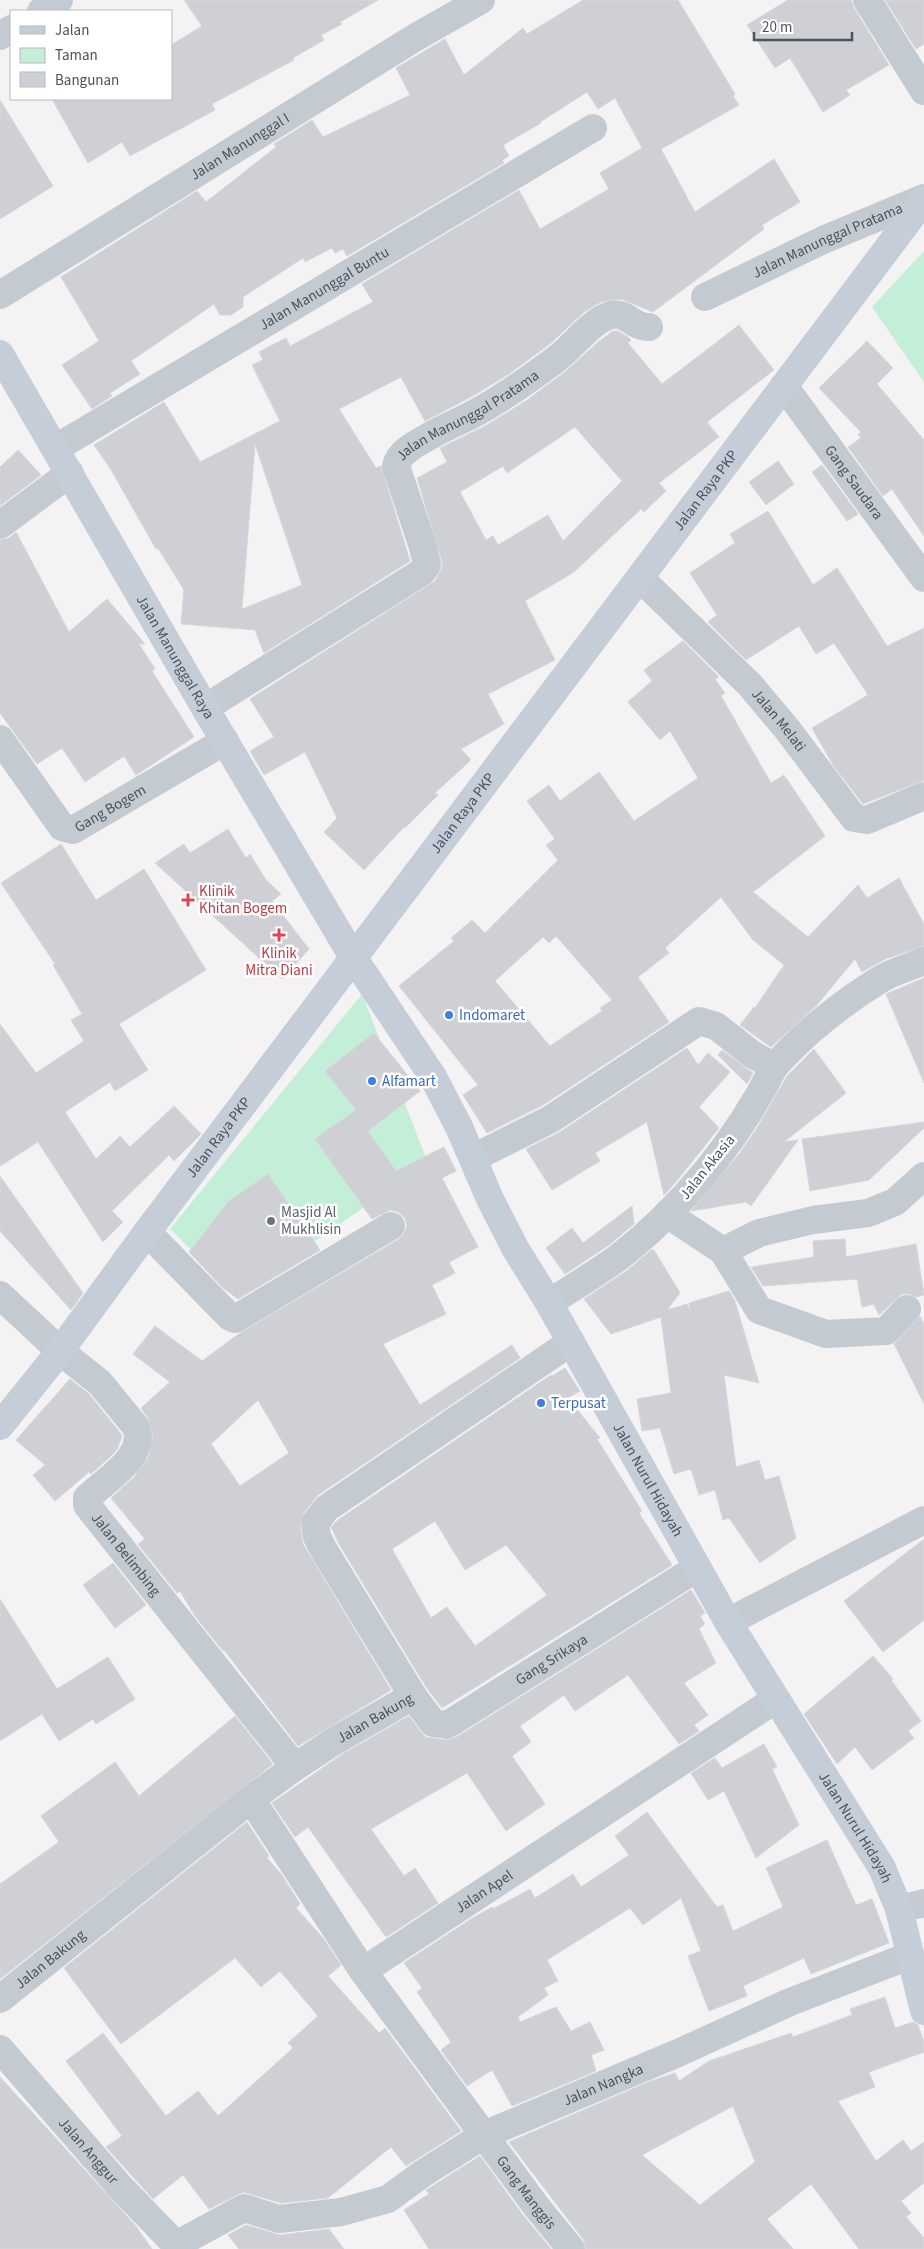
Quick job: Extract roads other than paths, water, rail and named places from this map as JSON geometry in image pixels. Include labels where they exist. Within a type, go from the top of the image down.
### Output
[{"type":"street","points":[[43,10],[59,0]]},
{"type":"street","name":"Jalan Manunggal I","points":[[0,294],[416,37],[481,0]]},
{"type":"street","points":[[867,0],[924,91]]},
{"type":"street","name":"Jalan Manunggal Buntu","points":[[56,448],[593,128]]},
{"type":"street","name":"Jalan Manunggal Pratama","points":[[705,297],[822,240],[924,199]]},
{"type":"street","name":"Jalan Raya PKP","points":[[0,1426],[60,1351],[353,957],[924,199]]},
{"type":"street","name":"Jalan Manunggal Pratama","points":[[205,708],[422,572],[427,566],[423,547],[396,466],[400,456],[422,440],[479,411],[517,387],[558,358],[605,317],[616,314],[625,315],[635,324],[649,327]]},
{"type":"street","name":"Jalan Manunggal Raya","points":[[0,354],[224,741],[353,957]]},
{"type":"street","name":"Gang Saudara","points":[[784,386],[924,578]]},
{"type":"street","points":[[0,524],[70,473]]},
{"type":"street","name":"Jalan Melati","points":[[640,578],[750,685],[787,729],[854,818],[867,820],[924,796]]},
{"type":"street","name":"Gang Bogem","points":[[0,739],[62,827],[73,830],[224,741]]},
{"type":"street","name":"Jalan Nurul Hidayah","points":[[353,957],[433,1077],[473,1158],[498,1216],[728,1622],[882,1868],[911,1906],[909,1956],[924,2010]]},
{"type":"street","name":"Jalan Akasia","points":[[549,1303],[619,1256],[686,1195],[740,1127],[774,1067],[794,1044],[882,978],[924,961]]},
{"type":"street","points":[[473,1158],[551,1119],[699,1022],[716,1026],[752,1054],[774,1067]]},
{"type":"street","points":[[723,1251],[759,1233],[813,1220],[868,1213],[895,1202],[924,1176]]},
{"type":"street","points":[[667,1214],[723,1251],[759,1310],[826,1334],[886,1331],[907,1308]]},
{"type":"street","points":[[147,1232],[230,1318],[235,1319],[392,1226]]},
{"type":"street","points":[[0,1295],[60,1351]]},
{"type":"street","name":"Jalan Bakung","points":[[0,1999],[251,1799],[333,1742],[413,1696],[325,1552],[318,1538],[315,1522],[327,1508],[571,1342]]},
{"type":"street","name":"Jalan Belimbing","points":[[60,1351],[100,1383],[136,1427],[139,1435],[137,1446],[120,1470],[88,1498],[88,1505],[295,1767]]},
{"type":"street","points":[[728,1622],[924,1520]]},
{"type":"street","name":"Gang Srikaya","points":[[413,1696],[433,1723],[447,1725],[697,1568]]},
{"type":"street","name":"Jalan Apel","points":[[363,1971],[776,1699]]},
{"type":"street","points":[[251,1799],[363,1971],[484,2135]]},
{"type":"street","name":"Jalan Nangka","points":[[178,2247],[244,2208],[279,2218],[341,2212],[388,2199],[422,2174],[484,2135],[678,2053],[790,2002],[909,1956]]},
{"type":"street","name":"Jalan Anggur","points":[[0,2049],[121,2188],[178,2247]]},
{"type":"street","name":"Gang Manggis","points":[[484,2135],[536,2206],[571,2249]]},
{"type":"place","name":"Klinik Khitan Bogem","points":[[188,900]]},
{"type":"place","name":"Klinik Mitra Diani","points":[[279,935]]},
{"type":"place","name":"Indomaret","points":[[449,1015]]},
{"type":"place","name":"Alfamart","points":[[372,1081]]},
{"type":"place","name":"Masjid Al Mukhlisin","points":[[271,1221]]},
{"type":"place","name":"Terpusat","points":[[541,1403]]}]
